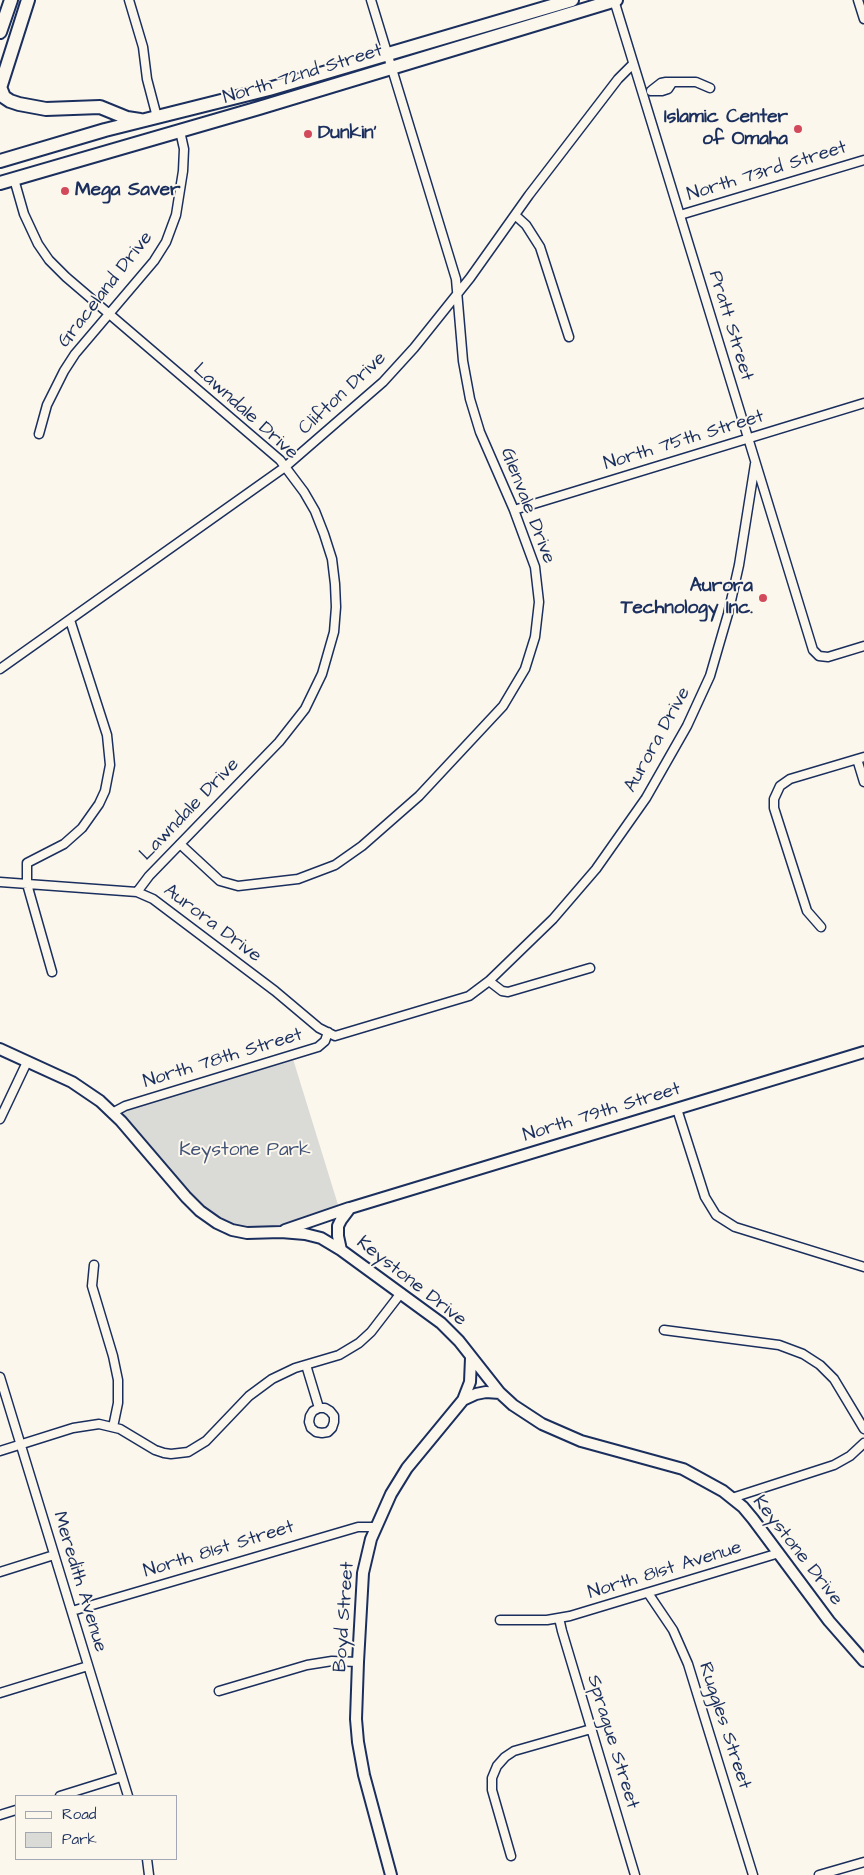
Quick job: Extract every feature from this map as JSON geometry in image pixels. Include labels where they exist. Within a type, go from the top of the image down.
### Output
[{"type":"main road","points":[[0,32],[11,0]]},
{"type":"main road","points":[[28,0],[0,88],[4,97],[25,106],[46,109],[100,107],[127,118],[151,119]]},
{"type":"main road","name":"North 72nd Street","points":[[0,183],[180,131],[572,0]]},
{"type":"main road","name":"North 72nd Street","points":[[0,161],[151,119],[389,62],[615,0]]},
{"type":"street","points":[[129,0],[142,47],[151,119]]},
{"type":"street","name":"Glenvale Drive","points":[[180,844],[215,877],[230,885],[244,886],[298,879],[323,871],[346,858],[386,826],[419,796],[503,706],[519,682],[530,654],[538,620],[537,583],[531,553],[480,432],[470,399],[463,362],[456,279],[371,0]]},
{"type":"street","name":"Pratt Street","points":[[615,0],[813,650],[821,657],[828,657],[864,646]]},
{"type":"street","points":[[858,0],[864,19]]},
{"type":"street","name":"Clifton Drive","points":[[0,669],[285,467],[383,382],[414,347],[456,294],[618,79],[633,64]]},
{"type":"street","points":[[642,92],[662,91],[668,89],[672,83],[696,82],[710,88]]},
{"type":"street","name":"Graceland Drive","points":[[39,434],[47,405],[64,371],[154,261],[172,230],[184,164],[184,149],[180,131]]},
{"type":"street","name":"North 73rd Street","points":[[680,215],[864,160]]},
{"type":"street","name":"Lawndale Drive","points":[[14,179],[24,214],[38,244],[50,260],[66,277],[280,460],[304,492],[315,511],[332,559],[336,607],[334,632],[328,656],[315,692],[294,725],[149,876],[137,892]]},
{"type":"street","points":[[514,215],[526,225],[540,247],[569,337]]},
{"type":"street","name":"North 75th Street","points":[[514,510],[864,402]]},
{"type":"street","name":"Aurora Drive","points":[[489,981],[553,919],[596,869],[646,798],[687,726],[710,676],[728,614],[739,565],[755,464]]},
{"type":"street","points":[[52,972],[27,884],[27,863],[64,844],[82,828],[99,804],[105,791],[110,756],[107,735],[70,620]]},
{"type":"street","points":[[821,927],[807,911],[774,808],[776,793],[780,786],[790,779],[860,758],[864,782]]},
{"type":"street","name":"Aurora Drive","points":[[0,882],[137,892],[152,899],[171,912],[275,991],[319,1028],[328,1032]]},
{"type":"street","points":[[489,981],[502,991],[508,992],[590,968]]},
{"type":"street","name":"North 78th Street","points":[[112,1113],[124,1106],[318,1047],[325,1041],[328,1032],[335,1036],[462,999],[476,992],[489,981]]},
{"type":"street","name":"Keystone Drive","points":[[0,1049],[80,1086],[100,1101],[186,1197],[210,1219],[224,1227],[239,1232],[281,1232],[313,1236],[341,1250],[441,1323],[459,1341],[500,1392],[528,1415],[556,1431],[581,1441],[683,1469],[709,1482],[732,1498],[754,1519],[829,1621],[864,1661]]},
{"type":"street","name":"North 79th Street","points":[[281,1232],[350,1208],[864,1052]]},
{"type":"street","points":[[0,1119],[27,1062]]},
{"type":"street","points":[[678,1109],[705,1197],[712,1210],[723,1221],[734,1227],[864,1266]]},
{"type":"street","points":[[341,1250],[338,1226],[350,1208]]},
{"type":"street","points":[[94,1265],[92,1286],[113,1356],[118,1380],[118,1402],[113,1427]]},
{"type":"street","points":[[0,1451],[84,1425],[99,1424],[127,1432],[149,1447],[164,1453],[188,1452],[206,1441],[262,1385],[283,1373],[339,1355],[359,1343],[371,1332],[401,1293]]},
{"type":"street","points":[[664,1330],[779,1345],[803,1354],[820,1365],[834,1379],[864,1429]]},
{"type":"street","name":"Boyd Street","points":[[391,1875],[360,1762],[356,1719],[363,1573],[368,1549],[391,1494],[407,1468],[463,1400],[470,1382],[471,1358]]},
{"type":"street","points":[[306,1365],[319,1408]]},
{"type":"street","name":"Meredith Avenue","points":[[0,1377],[128,1795]]},
{"type":"street","points":[[463,1400],[476,1394],[492,1391],[500,1392]]},
{"type":"street","points":[[732,1498],[834,1465],[850,1456],[864,1443]]},
{"type":"street","name":"North 81st Street","points":[[72,1611],[358,1527],[376,1527]]},
{"type":"street","name":"North 81st Avenue","points":[[500,1620],[559,1618],[779,1553]]},
{"type":"street","points":[[0,1572],[54,1555]]},
{"type":"street","name":"Ruggles Street","points":[[648,1593],[673,1630],[688,1664],[753,1875]]},
{"type":"street","name":"Sprague Street","points":[[559,1618],[635,1875]]},
{"type":"street","points":[[219,1690],[307,1665],[332,1662],[358,1662]]},
{"type":"street","points":[[0,1693],[88,1666]]},
{"type":"street","points":[[511,1856],[492,1785],[497,1766],[512,1752],[591,1729]]},
{"type":"street","points":[[63,1795],[122,1777]]},
{"type":"street","points":[[0,1814],[15,1810]]},
{"type":"street","points":[[147,1860],[150,1875]]},
{"type":"street","points":[[819,1875],[864,1862]]},
{"type":"green space","name":"Keystone Park","points":[[293,1059],[339,1208],[275,1228],[243,1229],[228,1225],[204,1210],[123,1117],[124,1112],[128,1109]]},
{"type":"place","name":"Islamic Center of Omaha","points":[[798,129]]},
{"type":"place","name":"Dunkin'","points":[[308,134]]},
{"type":"place","name":"Mega Saver","points":[[65,191]]},
{"type":"place","name":"Aurora Technology Inc.","points":[[763,598]]}]
